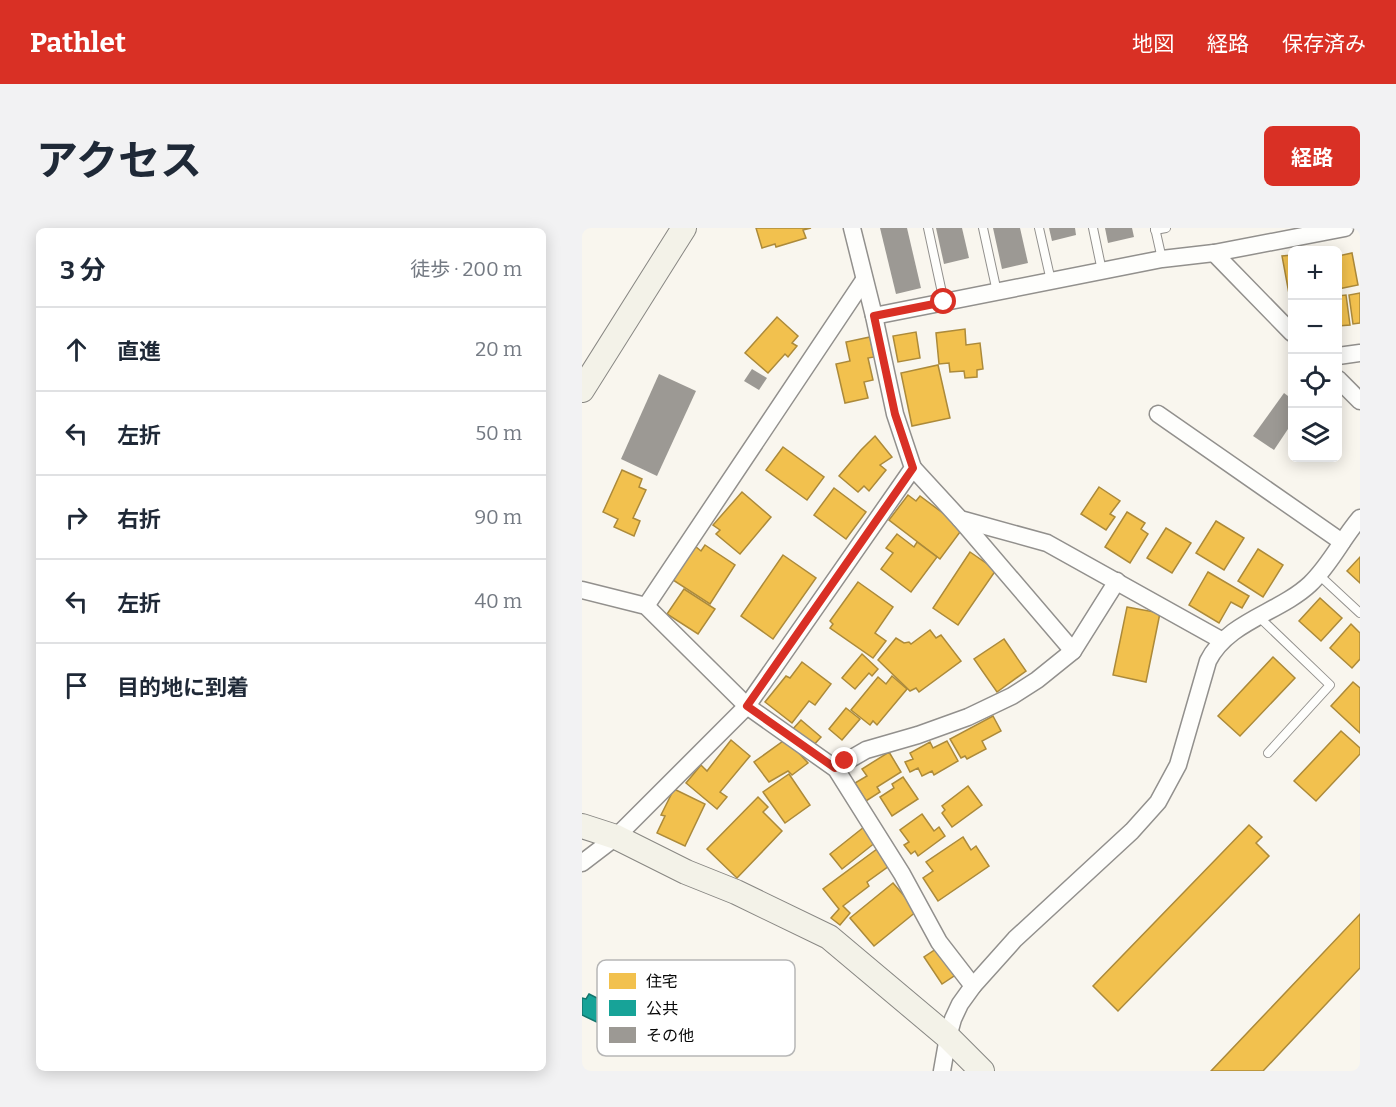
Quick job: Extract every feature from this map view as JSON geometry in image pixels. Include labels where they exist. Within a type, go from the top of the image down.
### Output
[{"type":"street","points":[[582,390],[684,228]]},
{"type":"street","points":[[852,228],[895,414],[913,468],[960,519],[1073,651]]},
{"type":"street","points":[[874,316],[1162,259],[1214,253],[1346,228]]},
{"type":"street","points":[[1214,253],[1288,328]]},
{"type":"street","points":[[646,606],[864,280]]},
{"type":"street","points":[[1342,355],[1360,353]]},
{"type":"street","points":[[1342,383],[1360,402]]},
{"type":"street","points":[[1158,414],[1342,542]]},
{"type":"street","points":[[582,864],[616,837],[747,706],[913,468]]},
{"type":"street","points":[[942,1071],[948,1037],[960,1004],[973,986],[1015,939],[1132,831],[1158,802],[1178,765],[1208,660],[1221,640],[1289,600],[1318,576],[1360,518]]},
{"type":"street","points":[[960,519],[1047,543],[1221,640]]},
{"type":"street","points":[[835,768],[866,750],[968,717],[1012,696],[1037,680],[1073,651],[1117,581]]},
{"type":"street","points":[[582,590],[646,606],[747,706],[835,768],[902,874],[939,942],[973,986]]},
{"type":"street","points":[[582,826],[616,837],[829,937],[948,1037],[982,1071]]},
{"type":"lane","points":[[928,228],[944,302]]},
{"type":"lane","points":[[983,228],[997,292]]},
{"type":"lane","points":[[1039,228],[1052,281]]},
{"type":"lane","points":[[1093,228],[1102,271]]},
{"type":"lane","points":[[1162,259],[1155,229],[1166,228]]},
{"type":"lane","points":[[1318,576],[1360,613]]},
{"type":"lane","points":[[1259,617],[1330,685],[1268,753]]},
{"type":"building: 住宅","points":[[756,228],[811,228],[803,230],[806,238],[776,247],[775,244],[762,248]]},
{"type":"building: 住宅","points":[[1352,253],[1358,285],[1342,288],[1342,255]]},
{"type":"building: 住宅","points":[[1288,255],[1288,288],[1282,256]]},
{"type":"building: 住宅","points":[[1360,293],[1360,323],[1353,324],[1349,295]]},
{"type":"building: 住宅","points":[[1346,295],[1350,325],[1342,326],[1342,296]]},
{"type":"building: 住宅","points":[[777,317],[798,336],[792,343],[797,346],[788,357],[785,354],[768,373],[745,353]]},
{"type":"building: 住宅","points":[[965,329],[966,345],[980,343],[983,369],[977,370],[977,377],[965,378],[964,371],[950,372],[949,363],[939,364],[936,333]]},
{"type":"building: 住宅","points":[[916,332],[920,358],[898,362],[893,336]]},
{"type":"building: 住宅","points":[[870,337],[874,357],[868,358],[873,380],[864,382],[868,398],[845,403],[836,364],[850,361],[846,342]]},
{"type":"building: 住宅","points":[[938,365],[950,418],[912,426],[901,373]]},
{"type":"building: 住宅","points":[[875,436],[892,457],[880,465],[886,470],[869,491],[864,486],[858,492],[839,476]]},
{"type":"building: 住宅","points":[[783,447],[824,477],[807,500],[766,470]]},
{"type":"building: 住宅","points":[[622,470],[642,479],[639,487],[646,490],[633,518],[640,521],[634,536],[614,527],[618,519],[603,512]]},
{"type":"building: 住宅","points":[[1099,487],[1120,501],[1110,514],[1115,517],[1106,530],[1081,514]]},
{"type":"building: 住宅","points":[[834,488],[866,512],[846,539],[814,515]]},
{"type":"building: 住宅","points":[[742,492],[771,517],[740,554],[716,534],[720,530],[713,525]]},
{"type":"building: 住宅","points":[[908,495],[916,501],[920,496],[963,528],[940,559],[889,520]]},
{"type":"building: 住宅","points":[[1127,512],[1145,523],[1141,529],[1148,534],[1130,563],[1105,547]]},
{"type":"building: 住宅","points":[[1216,521],[1244,538],[1224,570],[1196,553]]},
{"type":"building: 住宅","points":[[1166,528],[1191,543],[1172,573],[1147,558]]},
{"type":"building: 住宅","points":[[897,534],[914,547],[917,542],[937,557],[911,592],[881,569],[893,553],[886,548]]},
{"type":"building: 住宅","points":[[705,545],[735,565],[710,604],[673,580],[695,546],[701,551]]},
{"type":"building: 住宅","points":[[1258,549],[1283,565],[1263,597],[1238,581]]},
{"type":"building: 住宅","points":[[970,552],[996,570],[958,625],[933,608]]},
{"type":"building: 住宅","points":[[783,555],[816,578],[773,639],[741,616]]},
{"type":"building: 住宅","points":[[1360,557],[1360,583],[1347,571]]},
{"type":"building: 住宅","points":[[1208,572],[1249,596],[1242,608],[1231,602],[1219,623],[1189,605]]},
{"type":"building: 住宅","points":[[858,582],[893,607],[875,633],[886,641],[873,658],[830,628],[833,624],[830,621]]},
{"type":"building: 住宅","points":[[684,589],[715,609],[698,634],[667,614]]},
{"type":"building: 住宅","points":[[1320,598],[1342,618],[1321,641],[1299,621]]},
{"type":"building: 住宅","points":[[1127,607],[1160,613],[1146,682],[1113,675]]},
{"type":"building: 住宅","points":[[1351,624],[1360,633],[1360,659],[1352,668],[1330,648]]},
{"type":"building: 住宅","points":[[930,630],[936,638],[941,635],[961,661],[919,692],[916,688],[910,691],[878,660],[896,638],[911,644]]},
{"type":"building: 住宅","points":[[1004,639],[1026,671],[997,692],[974,659]]},
{"type":"building: 住宅","points":[[862,654],[878,669],[872,676],[869,673],[855,689],[842,678]]},
{"type":"building: 住宅","points":[[1273,657],[1295,678],[1240,736],[1218,716]]},
{"type":"building: 住宅","points":[[802,662],[831,684],[815,705],[809,701],[792,723],[765,702],[786,676],[790,678]]},
{"type":"building: 住宅","points":[[892,676],[907,689],[877,725],[873,721],[870,725],[851,710],[878,677],[886,684]]},
{"type":"building: 住宅","points":[[1353,682],[1360,688],[1360,733],[1331,706]]},
{"type":"building: 住宅","points":[[846,708],[860,719],[842,740],[829,729]]},
{"type":"building: 住宅","points":[[993,716],[1001,731],[982,741],[986,749],[967,759],[965,756],[961,758],[950,739]]},
{"type":"building: 住宅","points":[[801,720],[821,737],[812,747],[792,730]]},
{"type":"building: 住宅","points":[[1341,731],[1360,748],[1360,754],[1316,801],[1294,781]]},
{"type":"building: 住宅","points":[[786,739],[808,763],[792,775],[788,771],[769,782],[754,762]]},
{"type":"building: 住宅","points":[[731,740],[750,756],[720,792],[727,797],[717,809],[686,783],[701,765],[707,771]]},
{"type":"building: 住宅","points":[[947,741],[958,761],[934,775],[932,771],[922,776],[918,768],[910,772],[905,762],[913,759],[910,753],[930,742],[933,748]]},
{"type":"building: 住宅","points":[[889,752],[901,772],[877,787],[880,792],[866,801],[855,783],[867,776],[862,769]]},
{"type":"building: 住宅","points":[[789,774],[810,805],[785,823],[763,792]]},
{"type":"building: 住宅","points":[[903,777],[918,799],[892,816],[880,797],[894,788],[892,784]]},
{"type":"building: 住宅","points":[[968,786],[982,805],[952,827],[942,813],[945,810],[942,806]]},
{"type":"building: 住宅","points":[[674,789],[705,804],[685,846],[657,833],[665,816],[661,815]]},
{"type":"building: 住宅","points":[[758,797],[768,807],[763,812],[782,831],[737,878],[707,849]]},
{"type":"building: 住宅","points":[[922,814],[934,831],[939,827],[945,836],[918,856],[915,851],[911,854],[904,845],[909,842],[900,830]]},
{"type":"building: 住宅","points":[[1249,825],[1262,837],[1256,843],[1269,856],[1118,1011],[1093,986]]},
{"type":"building: 住宅","points":[[864,827],[876,842],[842,869],[830,854]]},
{"type":"building: 住宅","points":[[963,837],[971,850],[976,846],[989,866],[938,901],[923,878],[933,871],[926,862]]},
{"type":"building: 住宅","points":[[877,849],[889,866],[867,882],[869,886],[843,906],[850,913],[840,925],[831,918],[839,909],[823,889]]},
{"type":"building: 住宅","points":[[893,883],[917,911],[874,946],[850,918]]},
{"type":"building: 住宅","points":[[1360,914],[1360,968],[1263,1071],[1211,1071]]},
{"type":"building: 住宅","points":[[939,947],[957,974],[942,984],[924,957]]},
{"type":"building: 公共","points":[[589,994],[597,998],[597,1022],[582,1015],[582,998],[586,999]]},
{"type":"building: その他","points":[[880,228],[907,228],[921,288],[896,294]]},
{"type":"building: その他","points":[[936,228],[962,228],[969,258],[944,264]]},
{"type":"building: その他","points":[[993,228],[1020,228],[1028,263],[1002,269]]},
{"type":"building: その他","points":[[1049,228],[1075,228],[1076,235],[1052,241]]},
{"type":"building: その他","points":[[1105,228],[1132,228],[1134,237],[1108,243]]},
{"type":"building: その他","points":[[752,369],[767,378],[759,390],[744,381]]},
{"type":"building: その他","points":[[659,374],[696,391],[657,476],[621,459]]},
{"type":"building: その他","points":[[1284,393],[1288,396],[1288,429],[1274,450],[1253,436]]},
{"type":"route","points":[[845,761],[835,768],[747,706],[913,468],[895,414],[874,316],[944,302]]}]
